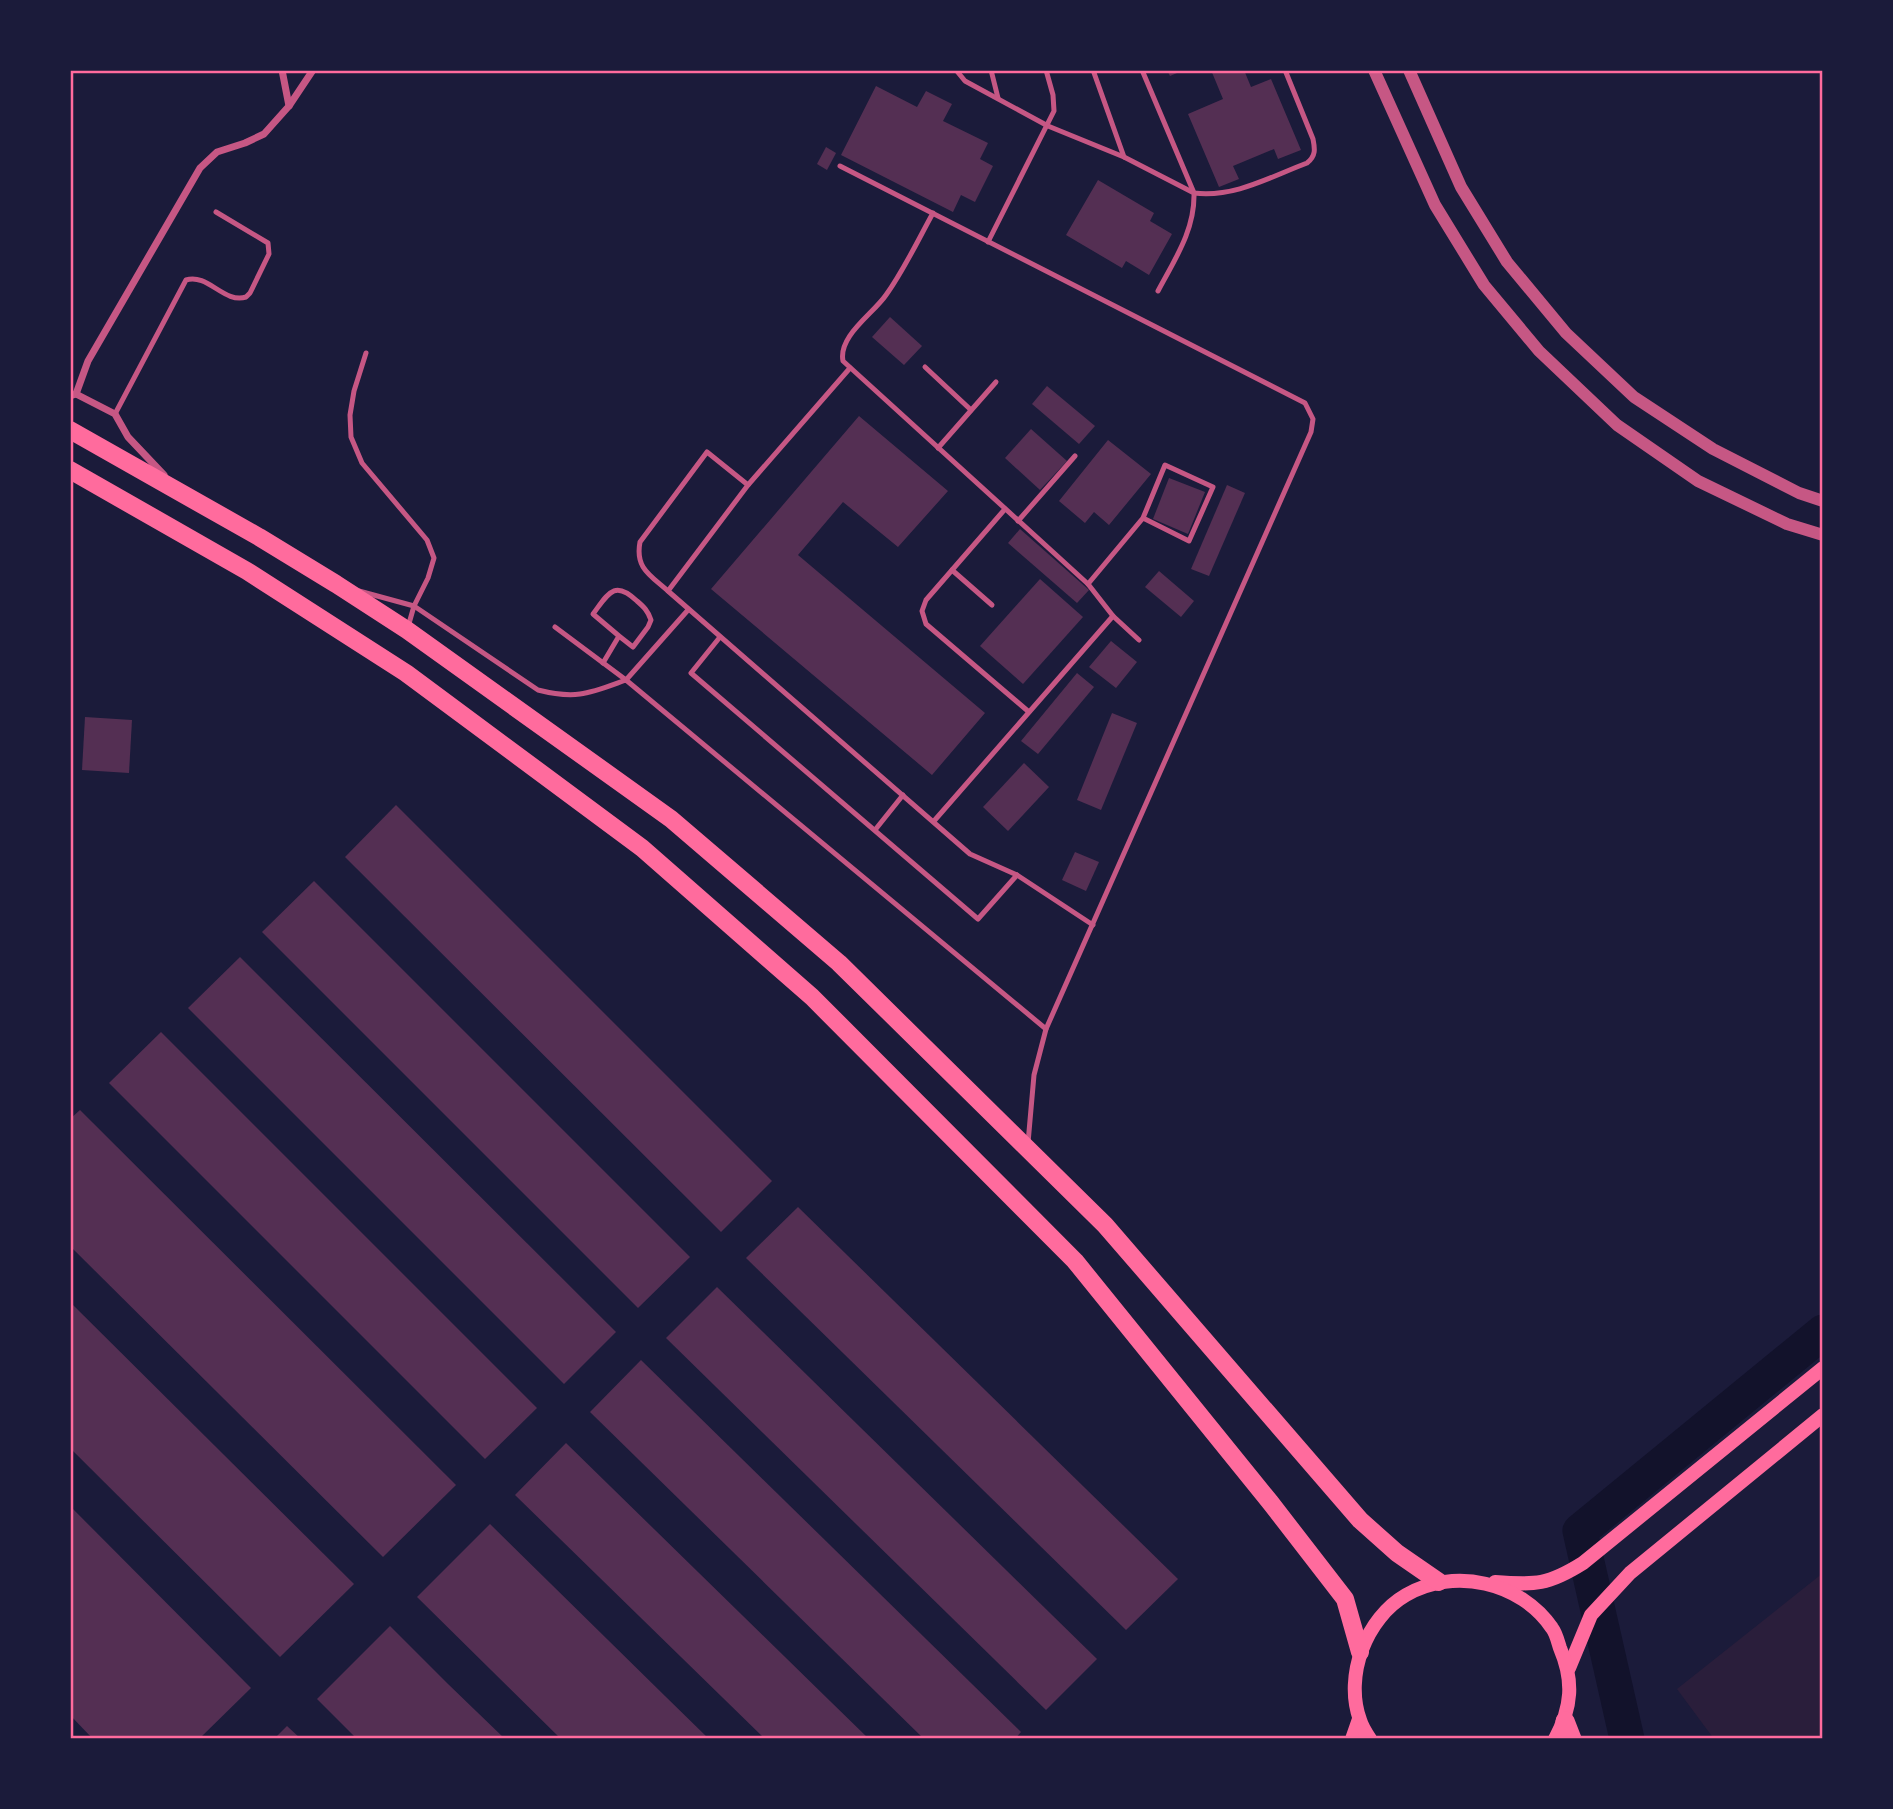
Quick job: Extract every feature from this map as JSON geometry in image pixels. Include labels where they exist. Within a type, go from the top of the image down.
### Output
[{"type":"main road","points":[[70,430],[336,584],[407,630],[671,819],[839,963],[1028,1149],[1105,1226],[1360,1520],[1397,1553],[1439,1582]]},
{"type":"main road","points":[[70,470],[247,570],[406,673],[642,848],[811,997],[1075,1261],[1345,1599],[1360,1652]]},
{"type":"main road","points":[[1370,1739],[1359,1719],[1354,1685],[1360,1652],[1378,1620],[1405,1595],[1439,1582],[1483,1581],[1528,1585],[1558,1578],[1575,1568],[1823,1368]]},
{"type":"main road","points":[[1569,1668],[1591,1615],[1630,1573],[1823,1415]]},
{"type":"main road","points":[[1483,1581],[1522,1598],[1553,1628],[1569,1668],[1570,1695],[1564,1733]]},
{"type":"main road","points":[[1352,1739],[1359,1719]]},
{"type":"street","points":[[282,70],[289,106]]},
{"type":"street","points":[[179,491],[132,443],[115,414],[73,395],[88,361],[200,168],[217,152],[245,144],[264,134],[289,106],[313,70]]},
{"type":"street","points":[[1374,70],[1435,205],[1484,285],[1539,351],[1617,425],[1698,481],[1787,524],[1823,535]]},
{"type":"street","points":[[1409,70],[1461,187],[1507,262],[1566,333],[1634,397],[1713,449],[1800,493],[1823,500]]},
{"type":"lane","points":[[956,70],[965,81],[1048,126],[1124,157],[1194,193],[1211,195],[1233,192],[1307,163],[1313,158],[1313,139],[1285,70]]},
{"type":"lane","points":[[991,70],[998,98]]},
{"type":"lane","points":[[988,242],[1054,111],[1046,70]]},
{"type":"lane","points":[[1093,70],[1124,157]]},
{"type":"lane","points":[[1142,70],[1194,193],[1190,229],[1158,291]]},
{"type":"lane","points":[[840,166],[1305,403],[1313,419],[1311,432],[1046,1029],[1034,1075],[1028,1149]]},
{"type":"lane","points":[[115,414],[186,280],[198,279],[234,298],[246,297],[250,293],[269,254],[268,243],[216,212]]},
{"type":"lane","points":[[933,213],[886,295],[846,343],[842,352],[844,361],[1087,584],[1113,616],[1139,640]]},
{"type":"lane","points":[[366,353],[354,391],[350,415],[351,438],[362,463],[427,540],[434,558],[429,578],[414,606],[407,630]]},
{"type":"lane","points":[[925,367],[971,410]]},
{"type":"lane","points":[[668,591],[748,485],[850,368]]},
{"type":"lane","points":[[938,448],[996,382]]},
{"type":"lane","points":[[748,485],[707,452],[640,542],[638,556],[643,568],[970,854],[1017,876],[1093,925]]},
{"type":"lane","points":[[1018,521],[1075,456]]},
{"type":"lane","points":[[1087,584],[1143,518],[1164,465],[1213,487],[1189,541],[1143,518]]},
{"type":"lane","points":[[1005,509],[926,600],[922,611],[926,624],[1029,712]]},
{"type":"lane","points":[[953,570],[992,606]]},
{"type":"lane","points":[[336,584],[414,606],[538,690],[560,696],[581,696],[626,680],[688,610]]},
{"type":"lane","points":[[614,590],[628,592],[646,609],[651,620],[633,647],[619,636],[593,614],[614,590]]},
{"type":"lane","points":[[934,821],[1113,616]]},
{"type":"lane","points":[[555,627],[626,680],[1046,1029]]},
{"type":"lane","points":[[603,663],[619,636]]},
{"type":"lane","points":[[720,637],[691,673],[978,919],[1017,876]]},
{"type":"lane","points":[[875,830],[903,795]]},
{"type":"shaded area","points":[[1823,1573],[1823,1739],[1714,1739],[1677,1689]]},
{"type":"building","points":[[1167,70],[1184,70],[1170,76]]},
{"type":"building","points":[[1211,70],[1244,70],[1251,87],[1271,79],[1301,150],[1278,159],[1274,149],[1233,166],[1239,179],[1219,187],[1188,114],[1223,99]]},
{"type":"building","points":[[876,86],[917,107],[926,91],[952,104],[943,121],[988,143],[980,159],[993,166],[975,202],[961,195],[953,212],[841,155]]},
{"type":"building","points":[[826,147],[836,153],[827,170],[817,164]]},
{"type":"building","points":[[1098,180],[1154,213],[1150,221],[1172,234],[1149,275],[1126,261],[1122,268],[1066,235]]},
{"type":"building","points":[[890,317],[922,346],[904,365],[872,337]]},
{"type":"building","points":[[1047,386],[1095,426],[1079,444],[1032,404]]},
{"type":"building","points":[[859,416],[948,491],[898,547],[843,502],[798,555],[985,713],[932,775],[711,589]]},
{"type":"building","points":[[1031,429],[1067,461],[1040,490],[1005,458]]},
{"type":"building","points":[[1108,440],[1151,474],[1109,525],[1094,512],[1085,523],[1059,501]]},
{"type":"building","points":[[1169,478],[1205,492],[1188,534],[1153,519]]},
{"type":"building","points":[[1227,485],[1245,493],[1209,576],[1191,569]]},
{"type":"building","points":[[1020,529],[1089,590],[1077,603],[1008,543]]},
{"type":"building","points":[[1159,571],[1194,601],[1181,617],[1145,587]]},
{"type":"building","points":[[1040,579],[1083,617],[1023,684],[980,646]]},
{"type":"building","points":[[1111,641],[1137,662],[1116,688],[1089,667]]},
{"type":"building","points":[[1077,673],[1094,687],[1038,754],[1021,741]]},
{"type":"building","points":[[1112,713],[1137,723],[1101,810],[1077,800]]},
{"type":"building","points":[[85,717],[132,720],[129,773],[82,770]]},
{"type":"building","points":[[1024,763],[1049,787],[1008,831],[983,807]]},
{"type":"building","points":[[396,805],[772,1181],[721,1232],[345,857]]},
{"type":"building","points":[[1075,852],[1099,862],[1086,891],[1062,880]]},
{"type":"building","points":[[314,881],[690,1257],[638,1308],[262,932]]},
{"type":"building","points":[[240,957],[616,1332],[564,1384],[188,1008]]},
{"type":"building","points":[[161,1032],[537,1408],[485,1459],[109,1083]]},
{"type":"building","points":[[80,1110],[456,1485],[383,1557],[70,1246],[70,1119]]},
{"type":"building","points":[[798,1207],[1178,1579],[1126,1630],[746,1258]]},
{"type":"building","points":[[717,1287],[1097,1659],[1046,1710],[666,1338]]},
{"type":"building","points":[[70,1302],[354,1584],[280,1657],[70,1448]]},
{"type":"building","points":[[641,1360],[1021,1732],[1015,1739],[924,1739],[590,1412]]},
{"type":"building","points":[[566,1443],[869,1739],[765,1739],[515,1495]]},
{"type":"building","points":[[70,1506],[251,1688],[199,1739],[93,1739],[70,1715]]},
{"type":"building","points":[[490,1524],[709,1739],[561,1739],[417,1597]]},
{"type":"building","points":[[390,1626],[505,1739],[357,1739],[317,1699]]},
{"type":"building","points":[[287,1726],[301,1739],[274,1739]]},
{"type":"waterway","points":[[1627,1739],[1580,1531],[1823,1332]]}]
